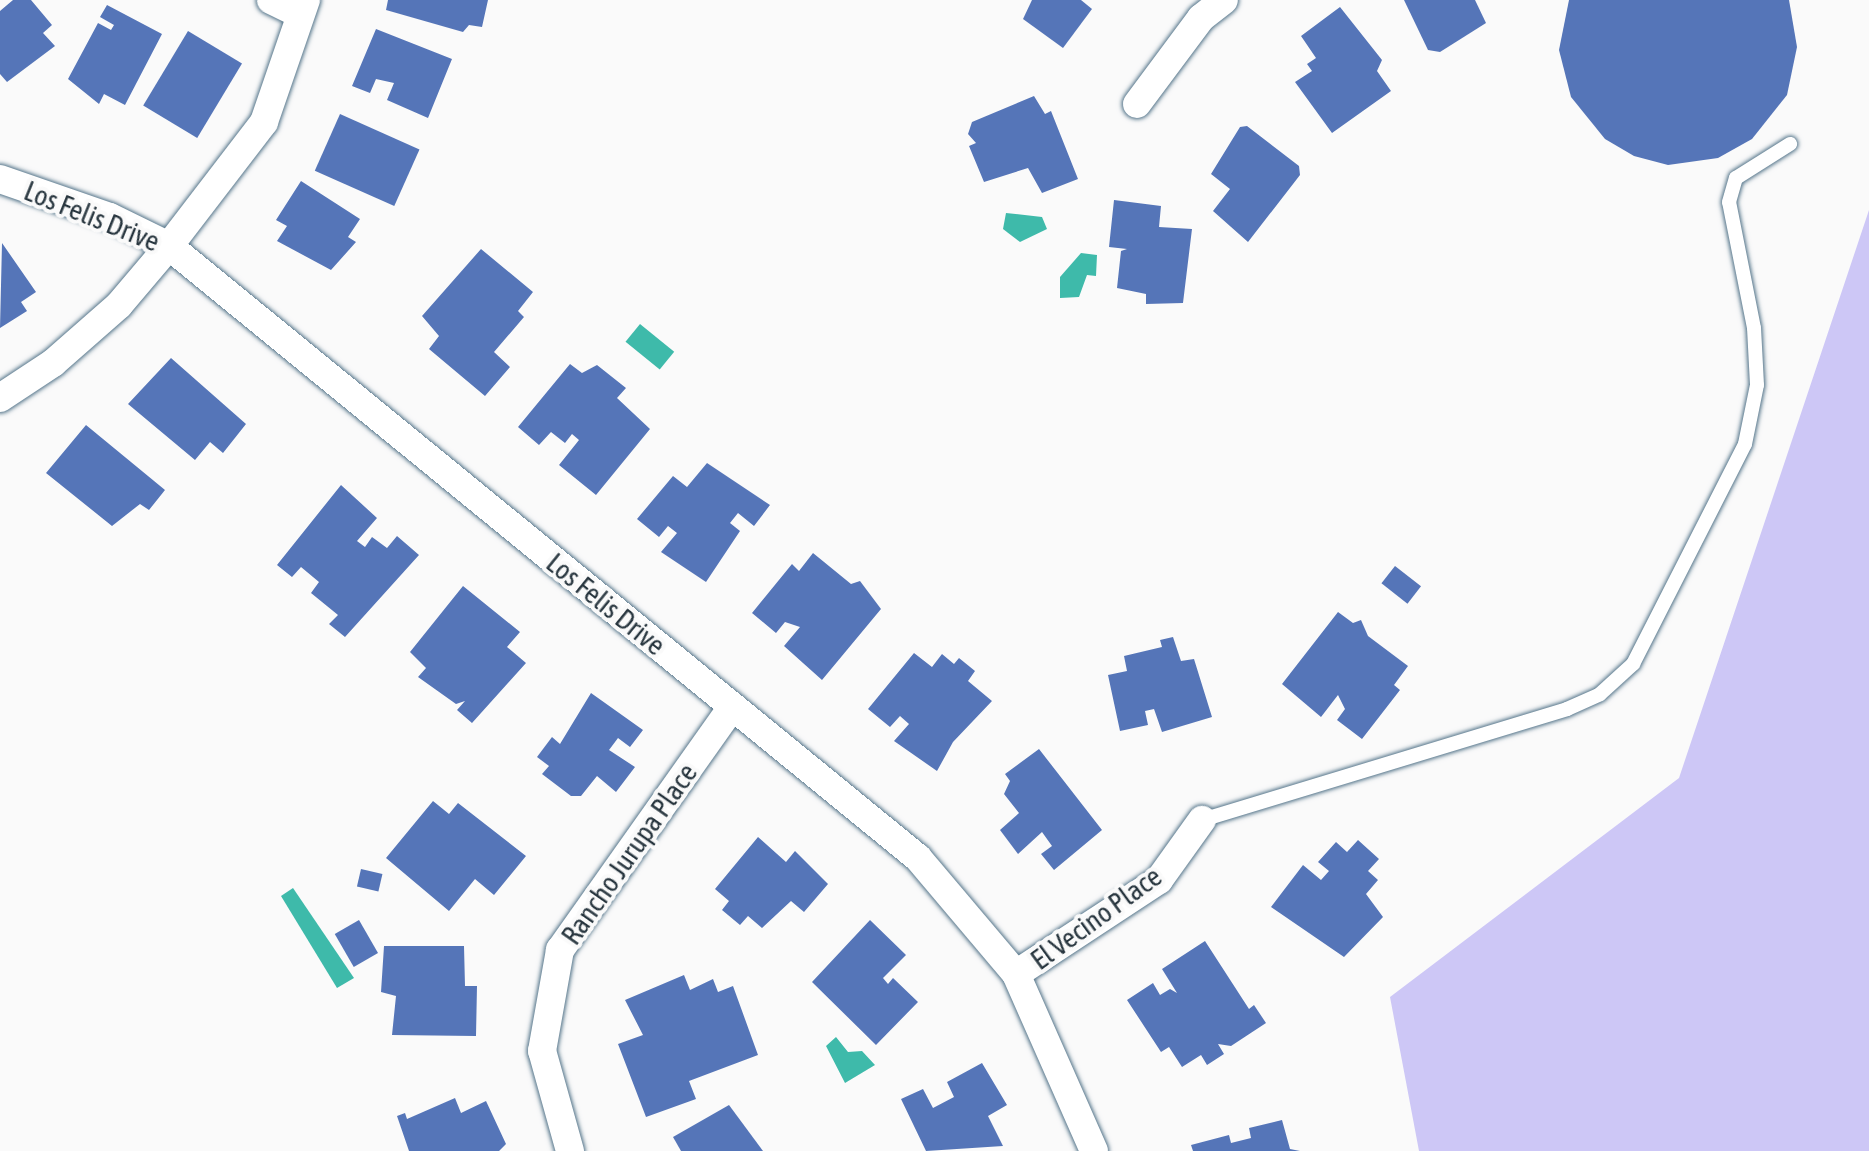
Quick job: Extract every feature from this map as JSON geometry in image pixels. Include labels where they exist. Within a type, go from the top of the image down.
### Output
[{"type":"street","points":[[0,398],[53,363],[119,305],[169,246],[264,122],[303,7],[271,0]]},
{"type":"street","points":[[1137,104],[1201,18],[1224,0]]},
{"type":"street","name":"Los Felis Drive","points":[[0,179],[110,217],[169,246],[918,858],[1016,974],[1094,1151]]},
{"type":"street","name":"Rancho Jurupa Place","points":[[570,1151],[542,1051],[560,950],[732,707]]},
{"type":"street","name":"El Vecino Place","points":[[1016,974],[1159,880],[1202,820]]},
{"type":"lane","points":[[1202,820],[1567,709],[1600,694],[1633,664],[1745,444],[1757,385],[1754,328],[1729,202],[1736,178],[1790,144]]},
{"type":"shaded area","points":[[1869,210],[1869,1151],[1419,1151],[1390,997],[1679,778]]},
{"type":"shaded area","points":[[1006,213],[1042,217],[1047,229],[1020,242],[1003,229]]},
{"type":"shaded area","points":[[1081,253],[1097,255],[1096,276],[1087,275],[1079,297],[1060,298],[1060,277]]},
{"type":"shaded area","points":[[640,324],[674,352],[660,370],[626,342]]},
{"type":"shaded area","points":[[293,888],[354,978],[337,988],[281,896]]},
{"type":"shaded area","points":[[836,1037],[848,1052],[862,1051],[875,1065],[845,1083],[826,1046]]},
{"type":"building","points":[[13,0],[31,0],[52,25],[43,33],[55,46],[7,82],[0,74],[0,11]]},
{"type":"building","points":[[388,0],[488,0],[482,27],[469,25],[463,32],[386,10]]},
{"type":"building","points":[[1032,0],[1081,0],[1092,9],[1063,48],[1023,19]]},
{"type":"building","points":[[1404,0],[1475,0],[1486,23],[1440,52],[1428,50]]},
{"type":"building","points":[[1569,0],[1789,0],[1797,47],[1787,95],[1752,139],[1718,158],[1668,165],[1634,156],[1605,139],[1571,97],[1559,50]]},
{"type":"building","points":[[107,5],[162,34],[125,105],[104,94],[99,104],[68,79],[98,23],[111,30],[114,25],[100,17]]},
{"type":"building","points":[[1340,7],[1382,60],[1377,71],[1391,91],[1332,133],[1295,82],[1312,71],[1307,64],[1316,58],[1301,36]]},
{"type":"building","points":[[376,29],[452,59],[428,118],[387,100],[394,83],[376,79],[370,93],[352,86]]},
{"type":"building","points":[[188,31],[242,63],[197,138],[143,106]]},
{"type":"building","points":[[1034,96],[1045,114],[1051,111],[1078,179],[1042,193],[1028,168],[984,182],[969,146],[976,143],[968,134],[972,122]]},
{"type":"building","points":[[340,114],[419,149],[394,206],[315,171]]},
{"type":"building","points":[[1247,126],[1299,166],[1300,175],[1248,242],[1213,211],[1230,189],[1211,174],[1240,127]]},
{"type":"building","points":[[301,181],[360,219],[348,237],[356,242],[331,270],[277,241],[287,226],[276,220]]},
{"type":"building","points":[[1114,200],[1161,206],[1159,227],[1192,229],[1183,303],[1146,304],[1146,294],[1117,288],[1121,251],[1127,249],[1109,247]]},
{"type":"building","points":[[2,243],[36,292],[21,302],[27,311],[0,328]]},
{"type":"building","points":[[481,249],[533,292],[518,311],[524,317],[494,352],[510,367],[485,396],[429,349],[439,336],[422,316]]},
{"type":"building","points":[[171,358],[246,424],[223,453],[210,442],[195,460],[128,404]]},
{"type":"building","points":[[570,364],[582,373],[597,365],[626,388],[617,398],[650,429],[596,495],[559,465],[579,440],[572,434],[565,443],[551,432],[539,445],[518,427]]},
{"type":"building","points":[[86,425],[165,490],[149,510],[140,504],[112,526],[46,473]]},
{"type":"building","points":[[707,463],[770,505],[754,526],[738,513],[730,523],[740,531],[706,582],[661,552],[677,533],[668,526],[659,537],[637,519],[673,476],[687,487]]},
{"type":"building","points":[[341,485],[377,518],[357,541],[365,547],[372,537],[387,548],[397,536],[419,555],[345,637],[329,624],[338,615],[311,593],[319,582],[301,567],[292,577],[277,565]]},
{"type":"building","points":[[813,553],[851,584],[860,581],[881,609],[822,680],[784,646],[800,627],[785,622],[776,633],[752,613],[792,564],[799,571]]},
{"type":"building","points":[[1395,566],[1421,586],[1407,604],[1381,583]]},
{"type":"building","points":[[463,586],[520,632],[507,647],[526,663],[472,723],[457,710],[465,701],[456,704],[418,677],[426,668],[410,652]]},
{"type":"building","points":[[1338,612],[1353,623],[1361,620],[1368,636],[1408,666],[1394,685],[1400,690],[1362,739],[1337,720],[1345,709],[1338,695],[1321,717],[1282,684]]},
{"type":"building","points":[[1173,637],[1181,661],[1194,659],[1212,717],[1162,732],[1154,709],[1145,711],[1148,725],[1120,731],[1108,675],[1127,671],[1124,656],[1162,647],[1160,640]]},
{"type":"building","points":[[914,653],[932,667],[942,654],[954,664],[959,658],[975,671],[968,681],[992,701],[953,742],[937,771],[894,741],[909,724],[900,716],[890,727],[868,709]]},
{"type":"building","points":[[591,693],[643,730],[630,747],[618,738],[609,750],[635,767],[616,792],[597,776],[581,796],[571,796],[542,774],[549,766],[537,757],[552,737],[560,744]]},
{"type":"building","points":[[1039,749],[1102,830],[1054,870],[1041,854],[1052,846],[1042,832],[1018,854],[1000,830],[1019,813],[1004,794],[1010,781],[1005,774]]},
{"type":"building","points":[[433,801],[449,814],[458,803],[526,856],[494,895],[475,879],[449,911],[386,858]]},
{"type":"building","points":[[758,837],[786,862],[795,851],[828,884],[804,912],[791,901],[762,928],[748,916],[740,925],[722,910],[729,901],[715,889]]},
{"type":"building","points":[[1358,840],[1379,859],[1368,871],[1378,880],[1366,894],[1383,917],[1344,957],[1271,907],[1303,865],[1321,880],[1329,871],[1318,862],[1336,842],[1347,852]]},
{"type":"building","points":[[361,869],[382,874],[378,891],[357,887]]},
{"type":"building","points":[[359,920],[378,953],[354,967],[335,934]]},
{"type":"building","points":[[870,920],[906,955],[883,978],[888,984],[893,978],[918,1002],[876,1045],[812,982]]},
{"type":"building","points":[[1205,941],[1249,1009],[1254,1005],[1266,1023],[1231,1046],[1218,1044],[1224,1054],[1207,1065],[1201,1055],[1182,1067],[1169,1047],[1161,1052],[1127,1000],[1153,983],[1160,995],[1170,989],[1177,993],[1162,969]]},
{"type":"building","points":[[384,946],[464,946],[465,986],[477,986],[476,1036],[392,1035],[396,996],[381,992]]},
{"type":"building","points":[[684,975],[690,990],[713,979],[718,992],[733,986],[758,1055],[689,1081],[696,1099],[646,1117],[618,1044],[643,1035],[625,1000]]},
{"type":"building","points":[[982,1063],[1007,1105],[988,1116],[1003,1146],[926,1151],[901,1099],[923,1089],[933,1108],[954,1097],[947,1082]]},
{"type":"building","points":[[455,1098],[461,1113],[486,1101],[506,1144],[499,1151],[409,1151],[397,1116],[405,1113],[407,1119]]},
{"type":"building","points":[[729,1105],[763,1151],[681,1151],[673,1137]]},
{"type":"building","points":[[1282,1120],[1290,1149],[1300,1151],[1193,1151],[1191,1145],[1229,1135],[1231,1143],[1251,1138],[1249,1128]]}]
